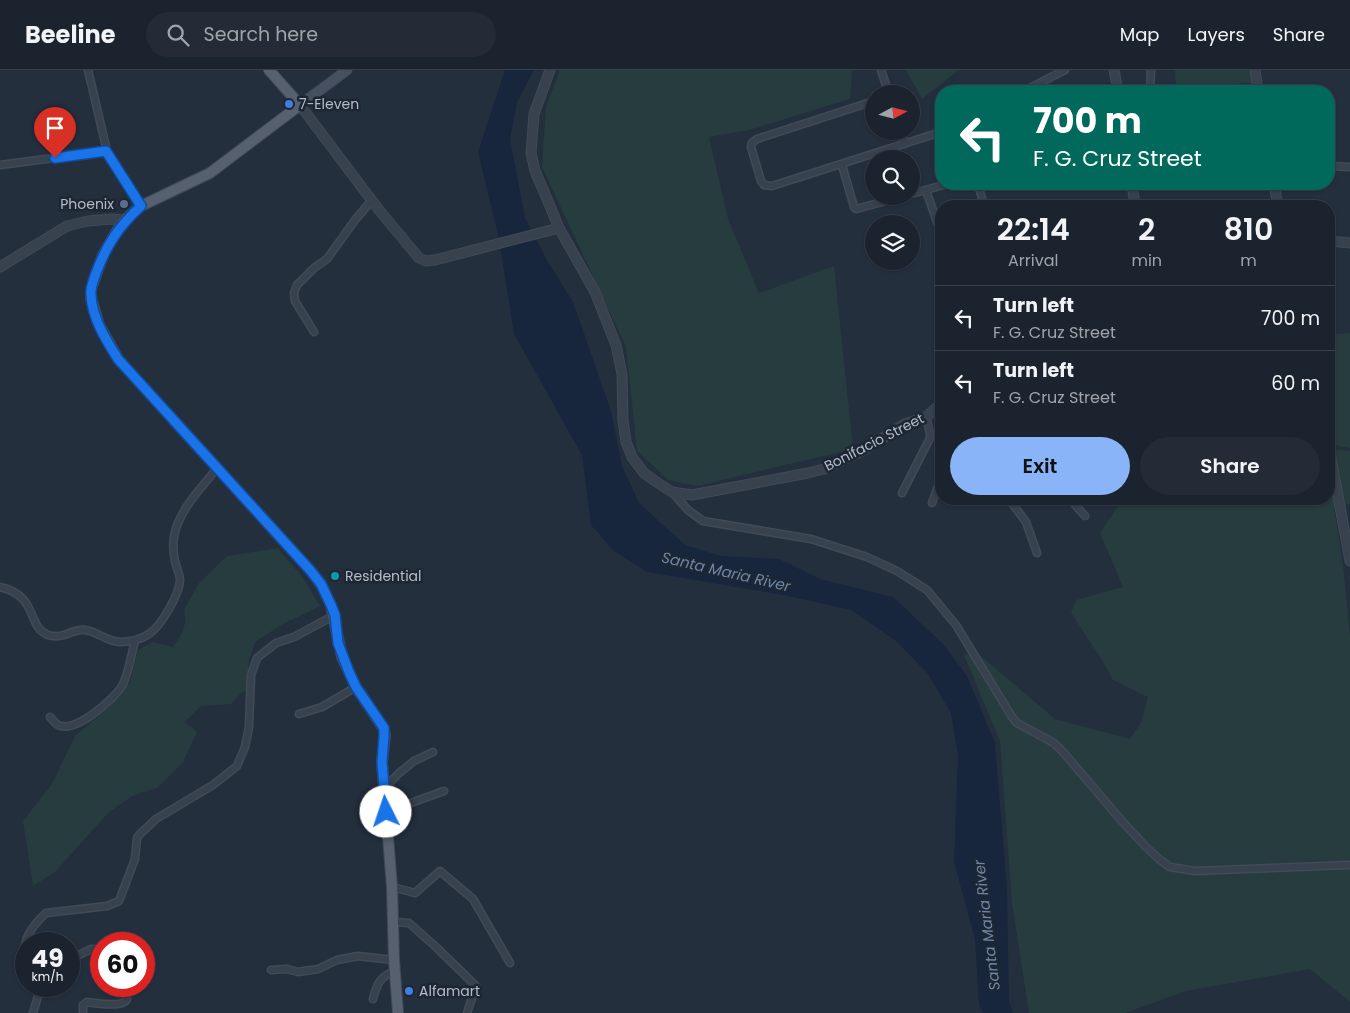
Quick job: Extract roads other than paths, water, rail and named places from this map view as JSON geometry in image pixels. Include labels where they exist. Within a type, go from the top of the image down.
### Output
[{"type":"main road","points":[[269,70],[300,105]]},
{"type":"main road","points":[[347,70],[210,173],[141,206],[125,220],[103,255],[91,290],[91,298],[99,325],[118,359],[310,570],[327,595],[335,615],[338,643],[342,657],[356,687],[384,728],[382,762],[392,887],[394,972],[398,1013]]},
{"type":"street","points":[[88,70],[106,151],[141,206]]},
{"type":"street","points":[[550,70],[534,114],[531,153],[535,171],[559,228],[596,292],[616,344],[622,374],[623,420],[626,442],[632,457],[644,473],[672,492],[688,510],[703,521],[811,539],[867,557],[927,590],[956,626],[1012,717],[1017,722],[1054,743],[1064,752],[1146,848],[1170,867],[1195,871],[1350,865]]},
{"type":"street","points":[[881,70],[886,85]]},
{"type":"street","points":[[1036,85],[1065,70]]},
{"type":"street","points":[[1114,70],[1117,85]]},
{"type":"street","points":[[1150,85],[1151,70]]},
{"type":"street","points":[[1255,70],[1257,85]]},
{"type":"street","points":[[865,104],[757,139],[752,143],[751,147],[761,181],[768,186],[842,165],[935,134]]},
{"type":"street","points":[[300,105],[419,258],[426,261],[435,260],[559,228]]},
{"type":"street","points":[[903,140],[904,144]]},
{"type":"street","points":[[1,163],[106,151]]},
{"type":"street","points":[[842,165],[854,207],[856,209],[871,205]]},
{"type":"street","points":[[1335,166],[1350,167]]},
{"type":"street","points":[[920,192],[935,187]]},
{"type":"street","points":[[926,190],[935,216]]},
{"type":"street","points":[[314,332],[295,301],[294,293],[297,285],[314,268],[327,259],[372,200]]},
{"type":"street","points":[[0,267],[67,226],[88,221],[125,220]]},
{"type":"street","points":[[1335,242],[1350,243]]},
{"type":"street","name":"Bonifacio Street","points":[[672,492],[692,495],[824,469],[864,450],[910,421],[926,417],[935,409]]},
{"type":"street","points":[[902,493],[930,438],[926,417]]},
{"type":"street","points":[[0,587],[13,590],[22,597],[30,606],[37,626],[47,634],[56,636],[84,629],[105,639],[118,642],[135,641],[150,634],[171,605],[178,590],[180,579],[173,544],[178,524],[189,504],[217,468]]},
{"type":"street","points":[[1335,480],[1350,561]]},
{"type":"street","points":[[932,503],[935,495]]},
{"type":"street","points":[[1013,505],[1026,522],[1037,553]]},
{"type":"street","points":[[1075,505],[1085,516]]},
{"type":"street","points":[[32,932],[46,913],[108,906],[119,901],[135,860],[137,838],[140,834],[156,819],[214,785],[237,766],[245,747],[248,733],[251,675],[257,658],[276,643],[294,637],[335,615]]},
{"type":"street","points":[[50,717],[58,726],[67,727],[88,718],[106,703],[122,686],[135,641]]},
{"type":"street","points":[[300,714],[322,707],[356,687]]},
{"type":"street","points":[[384,788],[414,761],[432,752]]},
{"type":"street","points":[[386,812],[444,791]]},
{"type":"street","points":[[392,887],[415,893],[440,871],[473,899],[510,963]]},
{"type":"street","points":[[394,922],[409,923],[476,986],[467,1013]]},
{"type":"street","points":[[271,970],[286,969],[298,972],[318,969],[338,960],[358,956],[394,960]]},
{"type":"street","points":[[373,999],[376,987],[383,976],[394,972]]},
{"type":"street","points":[[33,1013],[38,997]]},
{"type":"street","points":[[83,1013],[83,1005],[87,1002],[118,1004],[125,1001],[127,997]]},
{"type":"water","name":"Santa Maria River","points":[[505,70],[534,70],[517,102],[510,139],[525,218],[548,262],[573,302],[611,411],[622,466],[639,503],[685,545],[721,556],[779,559],[820,579],[893,597],[944,645],[967,676],[995,743],[1007,890],[1009,1002],[1013,1013],[983,1013],[979,1005],[975,939],[954,862],[958,756],[951,713],[928,674],[896,641],[851,610],[789,596],[647,572],[614,551],[591,525],[582,455],[514,334],[499,239],[478,152]]},
{"type":"place","name":"7-Eleven","points":[[289,104]]},
{"type":"place","name":"Phoenix","points":[[124,204]]},
{"type":"place","name":"Residential","points":[[335,576]]},
{"type":"place","name":"Alfamart","points":[[409,991]]}]
